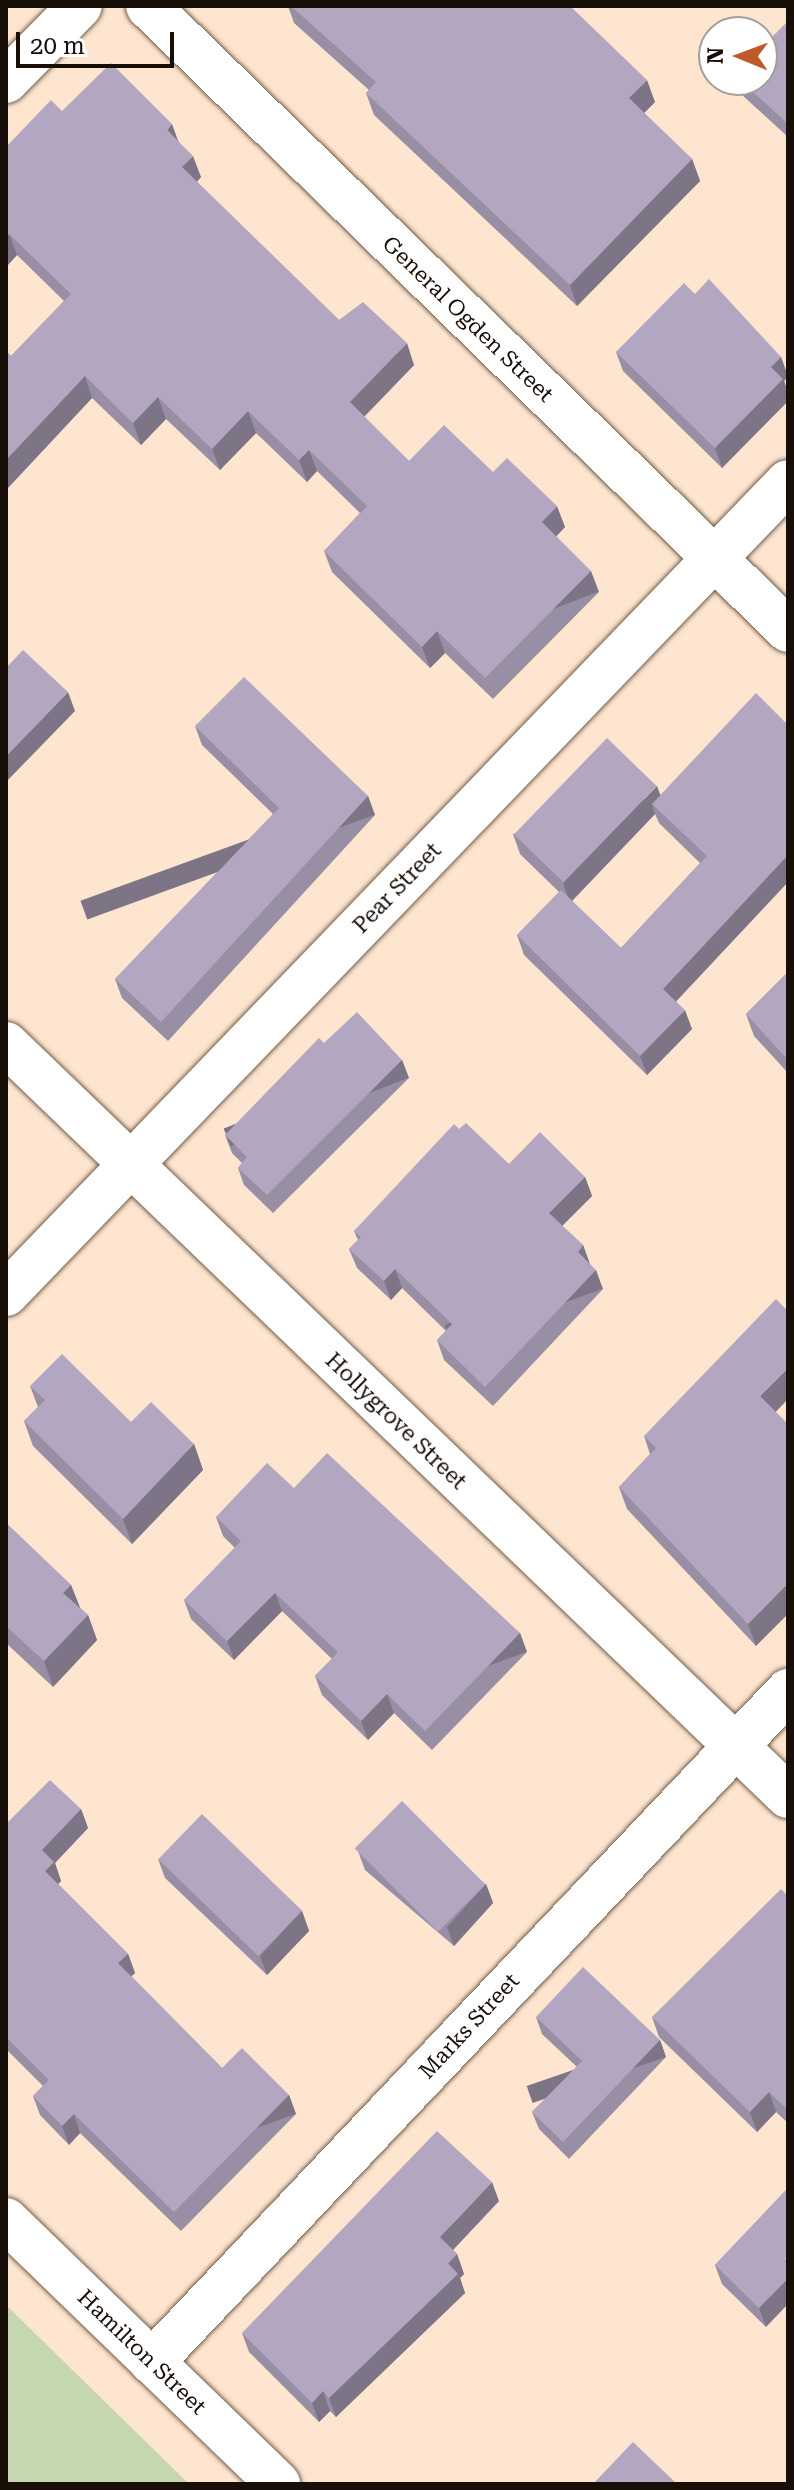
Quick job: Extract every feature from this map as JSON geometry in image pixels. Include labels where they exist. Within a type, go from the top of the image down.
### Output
[{"type":"street","points":[[6,81],[80,6]]},
{"type":"street","name":"General Ogden Street","points":[[148,6],[788,630]]},
{"type":"street","name":"Pear Street","points":[[6,1294],[788,482]]},
{"type":"street","name":"Hollygrove Street","points":[[6,1044],[129,1167],[788,1796]]},
{"type":"street","name":"Marks Street","points":[[152,2362],[788,1691]]},
{"type":"street","name":"Hamilton Street","points":[[6,2220],[278,2484]]},
{"type":"green space","points":[[6,2305],[189,2484],[6,2484]]},
{"type":"building","points":[[291,6],[570,6],[647,80],[629,98],[692,159],[570,285],[366,93],[376,82]]},
{"type":"building","points":[[788,21],[788,124],[757,96],[778,96],[778,31]]},
{"type":"building","points":[[111,63],[172,124],[167,130],[193,156],[182,167],[339,320],[363,302],[407,343],[350,402],[409,461],[444,425],[493,472],[507,458],[557,506],[542,522],[591,571],[485,678],[437,631],[422,647],[324,551],[367,506],[309,450],[299,460],[248,411],[212,449],[158,397],[133,423],[85,376],[6,460],[6,351],[11,356],[71,294],[9,234],[6,237],[6,147],[51,100],[62,111]]},
{"type":"building","points":[[709,279],[781,357],[771,367],[783,379],[715,448],[616,352],[684,283],[695,294]]},
{"type":"building","points":[[23,650],[68,692],[6,756],[6,668]]},
{"type":"building","points":[[244,677],[368,796],[161,1022],[115,979],[279,808],[195,726]]},
{"type":"building","points":[[756,693],[788,725],[788,855],[663,989],[685,1010],[640,1056],[517,935],[561,890],[621,948],[707,856],[652,804]]},
{"type":"building","points":[[607,738],[657,786],[564,882],[514,834]]},
{"type":"building","points":[[788,972],[788,1060],[746,1014]]},
{"type":"building","points":[[357,1012],[402,1060],[267,1195],[238,1168],[247,1157],[225,1135],[319,1038],[324,1043]]},
{"type":"building","points":[[466,1123],[509,1164],[540,1132],[585,1177],[549,1213],[583,1245],[578,1252],[596,1270],[485,1387],[437,1340],[452,1324],[395,1269],[384,1281],[349,1249],[361,1237],[354,1231],[454,1124],[459,1129]]},
{"type":"building","points":[[776,1299],[788,1311],[788,1368],[760,1396],[788,1424],[788,1583],[748,1624],[619,1487],[656,1448],[644,1436]]},
{"type":"building","points":[[62,1354],[131,1422],[151,1402],[194,1444],[123,1519],[24,1421],[45,1400],[30,1386]]},
{"type":"building","points":[[327,1453],[520,1633],[425,1731],[387,1694],[361,1721],[315,1676],[338,1652],[275,1593],[227,1641],[184,1600],[241,1541],[216,1517],[267,1463],[294,1488]]},
{"type":"building","points":[[6,1523],[71,1585],[63,1593],[88,1615],[44,1661],[6,1626]]},
{"type":"building","points":[[50,1780],[81,1809],[42,1850],[54,1862],[45,1871],[128,1954],[118,1963],[222,2068],[242,2048],[289,2095],[174,2212],[74,2114],[62,2126],[33,2096],[49,2080],[6,2037],[6,1824]]},
{"type":"building","points":[[402,1801],[485,1884],[438,1932],[355,1848]]},
{"type":"building","points":[[202,1814],[302,1911],[258,1956],[158,1859]]},
{"type":"building","points":[[781,1889],[788,1896],[788,2110],[769,2092],[750,2112],[652,2017]]},
{"type":"building","points":[[583,1967],[660,2040],[563,2142],[532,2112],[582,2061],[536,2017]]},
{"type":"building","points":[[437,2131],[492,2182],[440,2237],[457,2254],[448,2263],[458,2274],[329,2398],[323,2391],[312,2403],[242,2333]]},
{"type":"building","points":[[788,2188],[788,2255],[785,2258],[788,2278],[759,2308],[715,2265]]},
{"type":"building","points":[[633,2442],[677,2484],[593,2484]]}]
